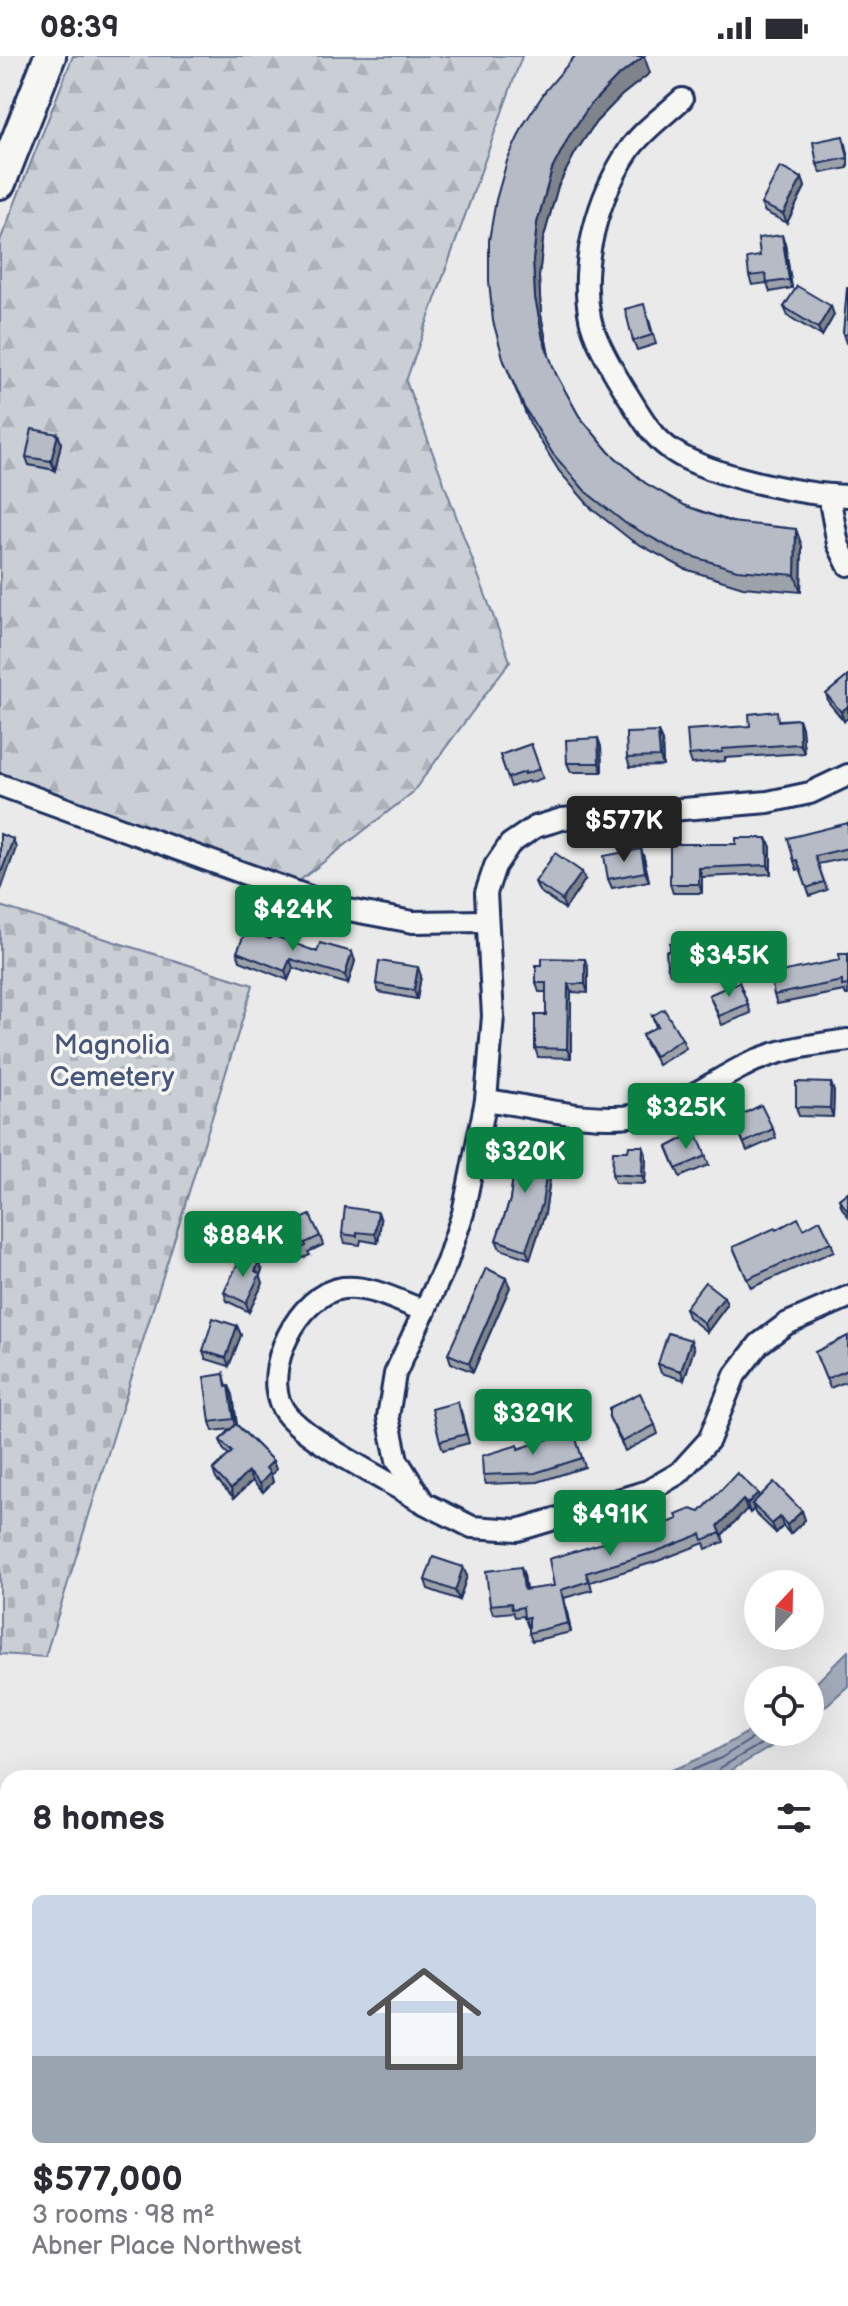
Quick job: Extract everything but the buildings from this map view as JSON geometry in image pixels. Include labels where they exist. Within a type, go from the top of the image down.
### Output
[{"type":"street","points":[[0,183],[50,56]]},
{"type":"street","points":[[682,99],[630,148],[604,196],[594,226],[589,266],[590,320],[624,389],[649,430],[670,450],[699,467],[838,496],[838,544],[848,565]]},
{"type":"street","points":[[424,1503],[397,1460],[388,1417],[395,1374],[447,1262],[463,1213],[486,1100],[493,1016],[486,893],[495,866],[510,844],[535,827],[562,819],[768,802],[810,793],[848,775]]},
{"type":"street","points":[[0,785],[343,909],[413,922],[487,921]]},
{"type":"street","points":[[486,1100],[598,1116],[637,1116],[678,1104],[744,1065],[791,1048],[848,1040]]},
{"type":"street","points":[[425,1311],[361,1288],[342,1288],[312,1302],[298,1318],[279,1359],[275,1380],[281,1407],[296,1427],[424,1503],[472,1527],[518,1530],[648,1491],[679,1473],[709,1440],[735,1375],[759,1344],[786,1324],[848,1297]]},
{"type":"green space","points":[[73,56],[522,56],[406,381],[510,661],[412,793],[276,899],[0,795],[0,241]]},
{"type":"green space","name":"Magnolia Cemetery","points":[[0,906],[253,985],[45,1657],[0,1654]]},
{"type":"water","points":[[848,1651],[848,1686],[824,1707],[824,1675]]},
{"type":"water","points":[[744,1734],[744,1746],[772,1746],[732,1770],[670,1770]]}]
